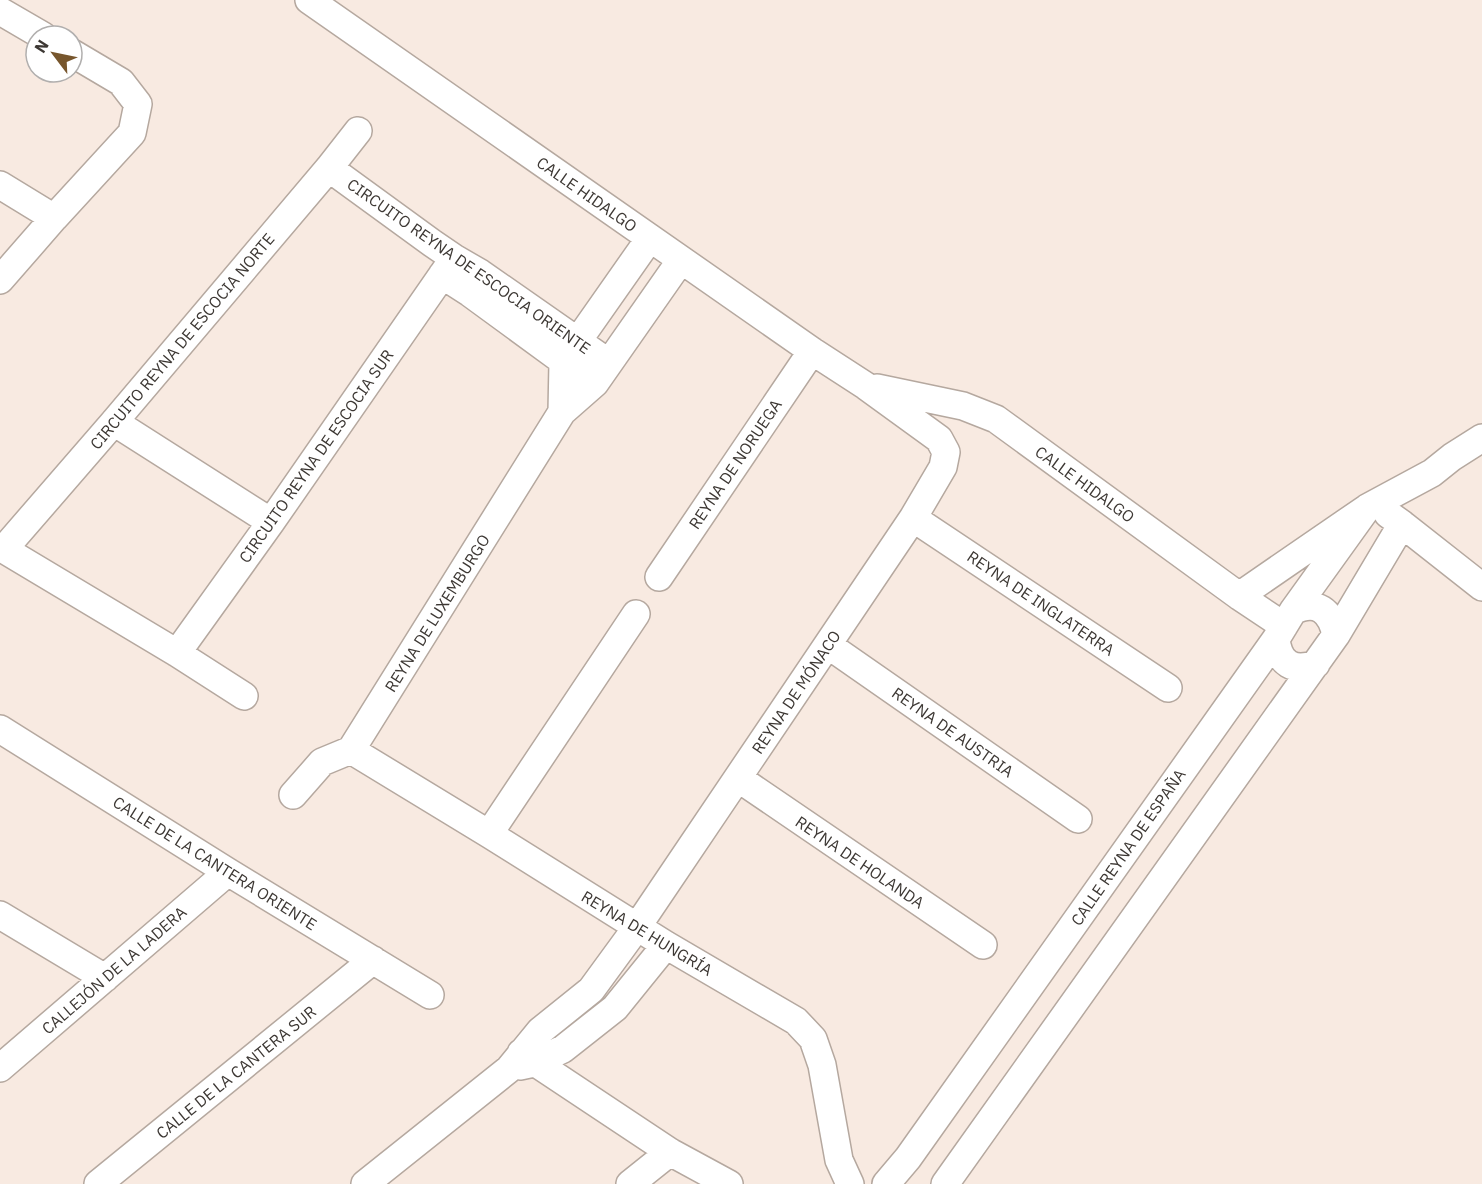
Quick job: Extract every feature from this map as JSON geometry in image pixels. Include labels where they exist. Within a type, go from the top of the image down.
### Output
[{"type":"street","name":"CALLE HIDALGO","points":[[309,0],[812,351],[866,386],[939,439],[946,452]]},
{"type":"street","points":[[0,11],[24,25]]},
{"type":"street","points":[[0,280],[132,133],[138,104],[121,82],[84,60]]},
{"type":"street","name":"CIRCUITO REYNA DE ESCOCIA NORTE","points":[[2,548],[114,422],[358,131]]},
{"type":"street","name":"CIRCUITO REYNA DE ESCOCIA ORIENTE","points":[[329,168],[448,267],[470,293],[571,352],[602,373]]},
{"type":"street","points":[[0,185],[54,218]]},
{"type":"street","points":[[562,412],[571,352],[650,238]]},
{"type":"street","name":"REYNA DE LUXEMBURGO","points":[[351,750],[562,412],[602,373],[681,260]]},
{"type":"street","name":"CIRCUITO REYNA DE ESCOCIA SUR","points":[[177,653],[448,267]]},
{"type":"street","name":"REYNA DE NORUEGA","points":[[659,577],[812,351]]},
{"type":"street","name":"CALLE HIDALGO","points":[[866,386],[963,406],[996,419],[1239,596],[1284,626]]},
{"type":"street","points":[[114,422],[271,522]]},
{"type":"street","name":"CALLE REYNA DE ESPAÑA","points":[[1239,596],[1371,506],[1432,473],[1482,438]]},
{"type":"street","name":"REYNA DE MÓNACO","points":[[521,1062],[540,1031],[591,990],[637,927],[913,519],[942,467],[946,452]]},
{"type":"street","points":[[1371,506],[1402,524],[1482,587]]},
{"type":"street","name":"CALLE REYNA DE ESPAÑA","points":[[886,1184],[908,1158],[1371,506]]},
{"type":"street","name":"REYNA DE INGLATERRA","points":[[913,519],[1168,688]]},
{"type":"street","points":[[945,1184],[1316,664],[1336,635],[1402,524]]},
{"type":"street","points":[[2,548],[244,696]]},
{"type":"street","points":[[1316,664],[1305,668],[1293,667],[1284,660],[1277,651],[1284,626],[1304,606],[1316,607],[1327,613],[1334,623],[1336,635]]},
{"type":"street","points":[[489,834],[636,614]]},
{"type":"street","name":"REYNA DE AUSTRIA","points":[[828,645],[1078,819]]},
{"type":"street","name":"CALLE DE LA CANTERA ORIENTE","points":[[0,729],[430,995]]},
{"type":"street","points":[[292,795],[322,762],[351,750]]},
{"type":"street","name":"REYNA DE HUNGRÍA","points":[[351,750],[666,945],[796,1021],[813,1039],[822,1065],[839,1160],[850,1184]]},
{"type":"street","name":"REYNA DE HOLANDA","points":[[738,778],[983,945]]},
{"type":"street","name":"CALLEJÓN DE LA LADERA","points":[[0,1068],[228,872]]},
{"type":"street","points":[[0,915],[105,978]]},
{"type":"street","points":[[365,1184],[521,1062],[563,1049],[615,1008],[666,945]]},
{"type":"street","name":"CALLE DE LA CANTERA SUR","points":[[98,1184],[373,960]]},
{"type":"street","points":[[591,990],[615,1008]]},
{"type":"street","points":[[521,1062],[670,1152],[729,1184]]},
{"type":"street","points":[[630,1184],[670,1152]]}]
